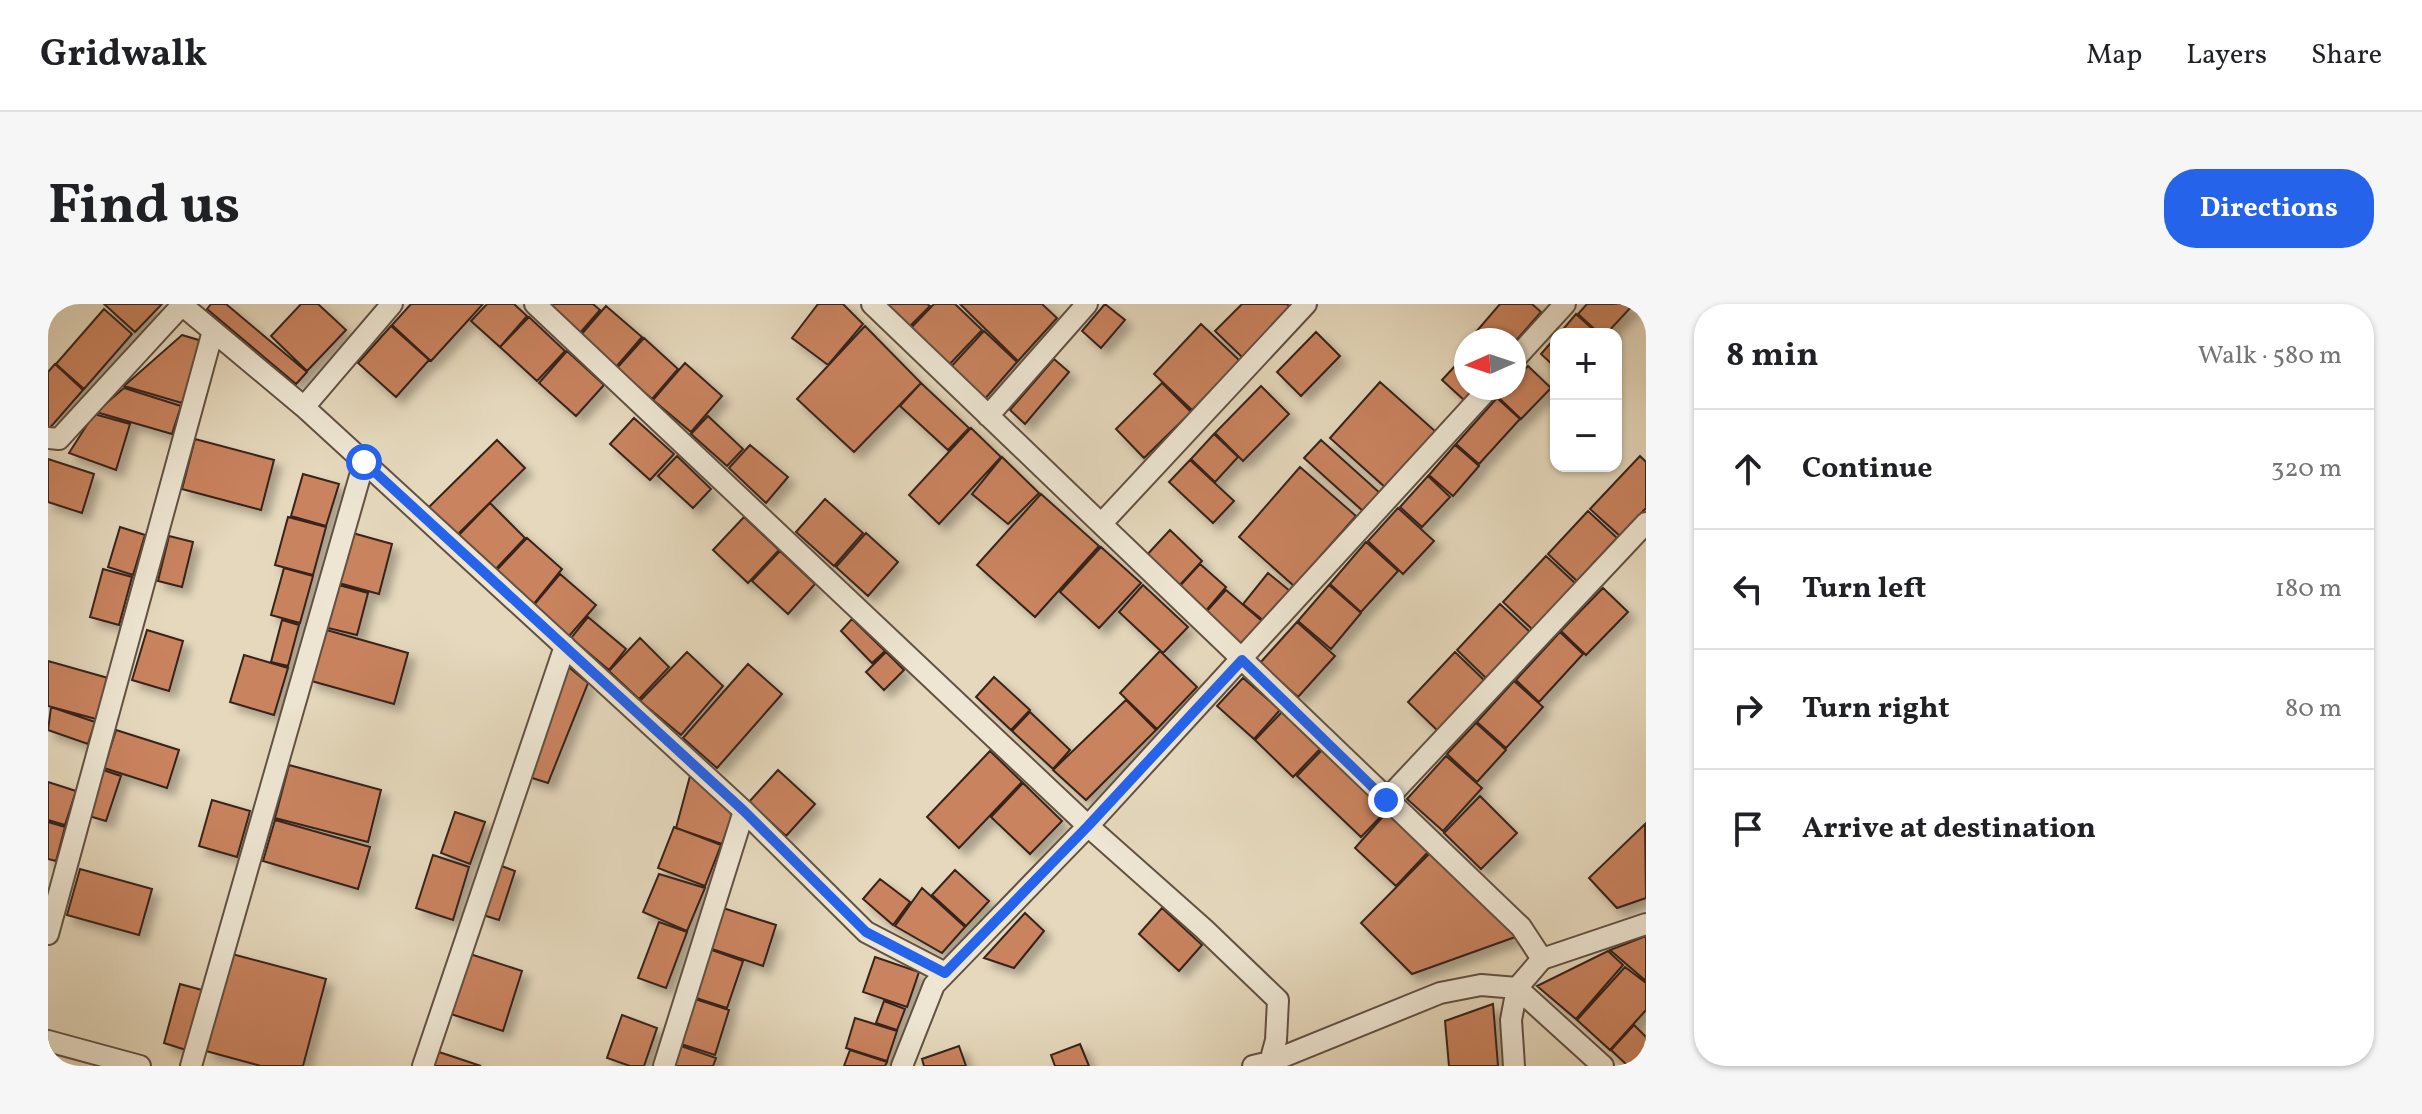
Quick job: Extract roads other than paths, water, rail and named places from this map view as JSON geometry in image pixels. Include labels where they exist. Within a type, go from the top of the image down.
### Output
[{"type":"street","points":[[304,407],[392,304]]},
{"type":"street","points":[[535,304],[1088,826],[1278,1000],[1276,1040],[1270,1064]]},
{"type":"street","points":[[872,304],[1521,927],[1542,959]]},
{"type":"street","points":[[988,416],[1087,304]]},
{"type":"street","points":[[1102,523],[1306,304]]},
{"type":"street","points":[[1526,347],[1565,304]]},
{"type":"street","points":[[48,438],[59,439],[183,305],[304,407],[565,646],[744,811],[866,932],[945,973]]},
{"type":"street","points":[[48,934],[213,331]]},
{"type":"street","points":[[902,1066],[934,985],[1088,826],[1478,400]]},
{"type":"street","points":[[191,1066],[364,462]]},
{"type":"street","points":[[1386,800],[1646,523]]},
{"type":"street","points":[[423,1066],[565,646]]},
{"type":"street","points":[[664,1066],[744,811]]},
{"type":"street","points":[[1514,1066],[1511,1020],[1517,988],[1542,959],[1646,924]]},
{"type":"street","points":[[1270,1064],[1440,993],[1481,985],[1517,988],[1603,1066]]},
{"type":"street","points":[[48,1041],[140,1066]]}]
